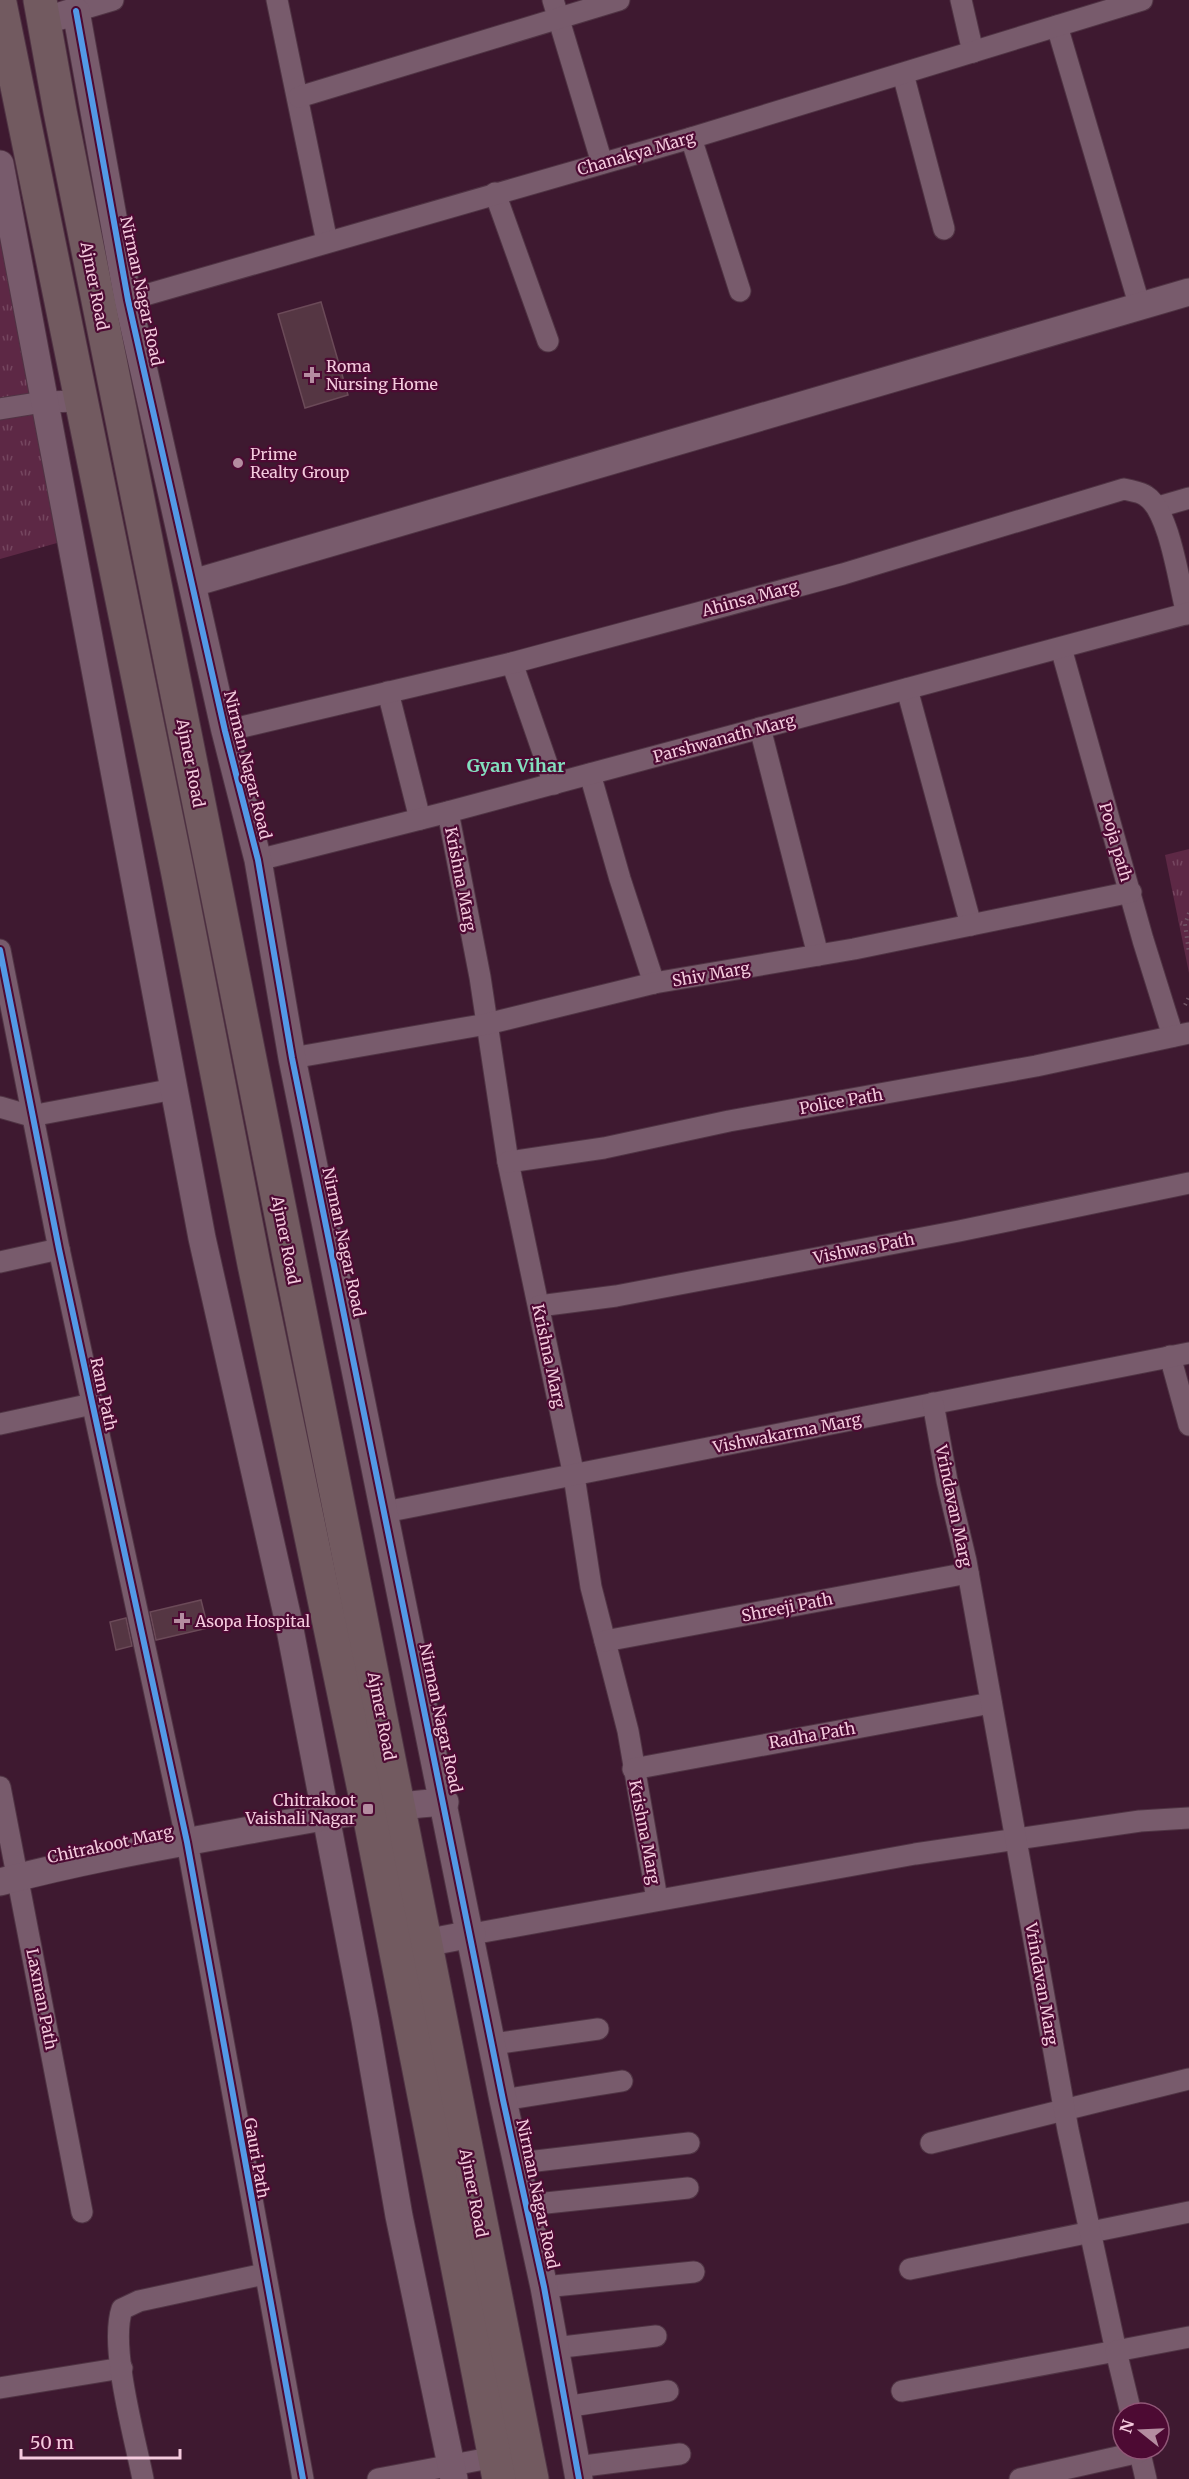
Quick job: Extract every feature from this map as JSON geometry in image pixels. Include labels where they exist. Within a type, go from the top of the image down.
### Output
[{"type":"highway","name":"Ajmer Road","points":[[0,3],[254,1263],[384,1807],[425,1943],[531,2479]]},
{"type":"highway","name":"Ajmer Road","points":[[42,11],[384,1807],[497,2468]]},
{"type":"street","points":[[42,11],[76,11],[113,0]]},
{"type":"street","points":[[277,0],[327,242]]},
{"type":"street","points":[[298,97],[556,9],[619,0]]},
{"type":"street","points":[[961,0],[973,52]]},
{"type":"street","name":"Chanakya Marg","points":[[129,300],[691,138],[1142,0]]},
{"type":"street","points":[[556,9],[602,163]]},
{"type":"street","name":"Nirman Nagar Road","points":[[76,11],[129,300],[225,731],[258,860],[292,1058],[472,1934],[503,2100],[519,2163],[544,2287],[577,2473]]},
{"type":"street","points":[[1057,26],[1140,307]]},
{"type":"street","points":[[903,74],[944,229]]},
{"type":"street","points":[[691,138],[740,291]]},
{"type":"street","points":[[0,164],[202,1238],[288,1619],[399,2216],[452,2472]]},
{"type":"street","points":[[495,193],[548,341]]},
{"type":"street","points":[[193,583],[1189,292]]},
{"type":"street","points":[[0,409],[43,402],[81,400]]},
{"type":"street","name":"Ahinsa Marg","points":[[225,731],[512,663],[843,574],[1124,489],[1145,495],[1158,507]]},
{"type":"street","points":[[1188,614],[1166,524],[1158,507],[1189,498]]},
{"type":"street","name":"Parshwanath Marg","points":[[258,860],[448,812],[1188,614]]},
{"type":"street","name":"Pooja path","points":[[1061,648],[1131,892],[1181,1034]]},
{"type":"street","points":[[512,663],[554,783]]},
{"type":"street","points":[[907,689],[971,925]]},
{"type":"street","points":[[388,692],[420,819]]},
{"type":"street","points":[[760,728],[818,955]]},
{"type":"street","points":[[590,774],[620,879],[654,983]]},
{"type":"street","name":"Krishna Marg","points":[[448,812],[487,1024],[508,1162],[574,1476],[591,1587],[628,1731],[657,1899]]},
{"type":"street","name":"Shiv Marg","points":[[292,1058],[487,1024],[654,983],[818,955],[1131,892]]},
{"type":"street","name":"Ram Path","points":[[0,951],[31,1116],[187,1842]]},
{"type":"street","name":"Police Path","points":[[508,1162],[604,1148],[729,1121],[1036,1066],[1181,1034]]},
{"type":"street","points":[[0,1107],[31,1116],[174,1089]]},
{"type":"street","name":"Vishwas Path","points":[[539,1306],[616,1296],[959,1231],[1189,1183]]},
{"type":"street","points":[[0,1262],[59,1249]]},
{"type":"street","points":[[1179,1354],[1189,1425]]},
{"type":"street","name":"Vishwakarma Marg","points":[[385,1512],[1179,1354]]},
{"type":"street","name":"Vrindavan Marg","points":[[933,1403],[947,1481],[969,1573],[1064,2109],[1128,2401]]},
{"type":"street","points":[[0,1424],[92,1404]]},
{"type":"street","name":"Shreeji Path","points":[[605,1641],[969,1573]]},
{"type":"street","name":"Radha Path","points":[[633,1769],[991,1703]]},
{"type":"street","name":"Laxman Path","points":[[0,1787],[10,1879],[82,2212]]},
{"type":"street","name":"Chitrakoot Marg","points":[[10,1879],[326,1816],[384,1807],[445,1803]]},
{"type":"street","points":[[425,1943],[657,1899],[1017,1839],[1140,1821],[1189,1818]]},
{"type":"street","name":"Gauri Path","points":[[187,1842],[303,2479]]},
{"type":"street","points":[[493,2044],[598,2029]]},
{"type":"street","points":[[931,2144],[1189,2079]]},
{"type":"street","points":[[503,2100],[622,2080]]},
{"type":"street","points":[[519,2163],[689,2143]]},
{"type":"street","points":[[527,2205],[688,2188]]},
{"type":"street","points":[[910,2269],[1189,2212]]},
{"type":"street","points":[[544,2287],[694,2272]]},
{"type":"street","points":[[142,2479],[122,2368],[119,2342],[122,2309],[139,2301],[264,2274]]},
{"type":"street","points":[[554,2348],[656,2336]]},
{"type":"street","points":[[902,2391],[1189,2337]]},
{"type":"street","points":[[0,2388],[122,2368]]},
{"type":"street","points":[[565,2407],[668,2391]]},
{"type":"street","points":[[577,2473],[680,2454]]},
{"type":"street","points":[[1020,2479],[1111,2457]]},
{"type":"street","points":[[1142,2461],[1146,2479]]},
{"type":"street","points":[[378,2479],[497,2468]]},
{"type":"path","points":[[1189,913],[1185,924],[1189,953]]},
{"type":"green space","points":[[0,186],[4,186],[57,543],[0,559]]},
{"type":"green space","points":[[1189,849],[1189,973],[1165,855]]},
{"type":"building","points":[[321,302],[348,395],[305,408],[278,314]]},
{"type":"building","points":[[201,1600],[208,1628],[156,1640],[150,1612]]},
{"type":"building","points":[[126,1618],[132,1646],[116,1650],[110,1622]]},
{"type":"cycle path","points":[[76,11],[128,300],[225,731],[258,860],[292,1058],[503,2100],[544,2287],[579,2479]]},
{"type":"cycle path","points":[[0,950],[59,1249],[187,1842],[303,2479]]},
{"type":"place","name":"Roma Nursing Home","points":[[312,375]]},
{"type":"place","name":"Prime Realty Group","points":[[238,463]]},
{"type":"place","name":"Asopa Hospital","points":[[182,1621]]},
{"type":"place","name":"Chitrakoot Vaishali Nagar","points":[[368,1809]]},
{"type":"district","name":"Gyan Vihar","points":[[516,765]]}]
